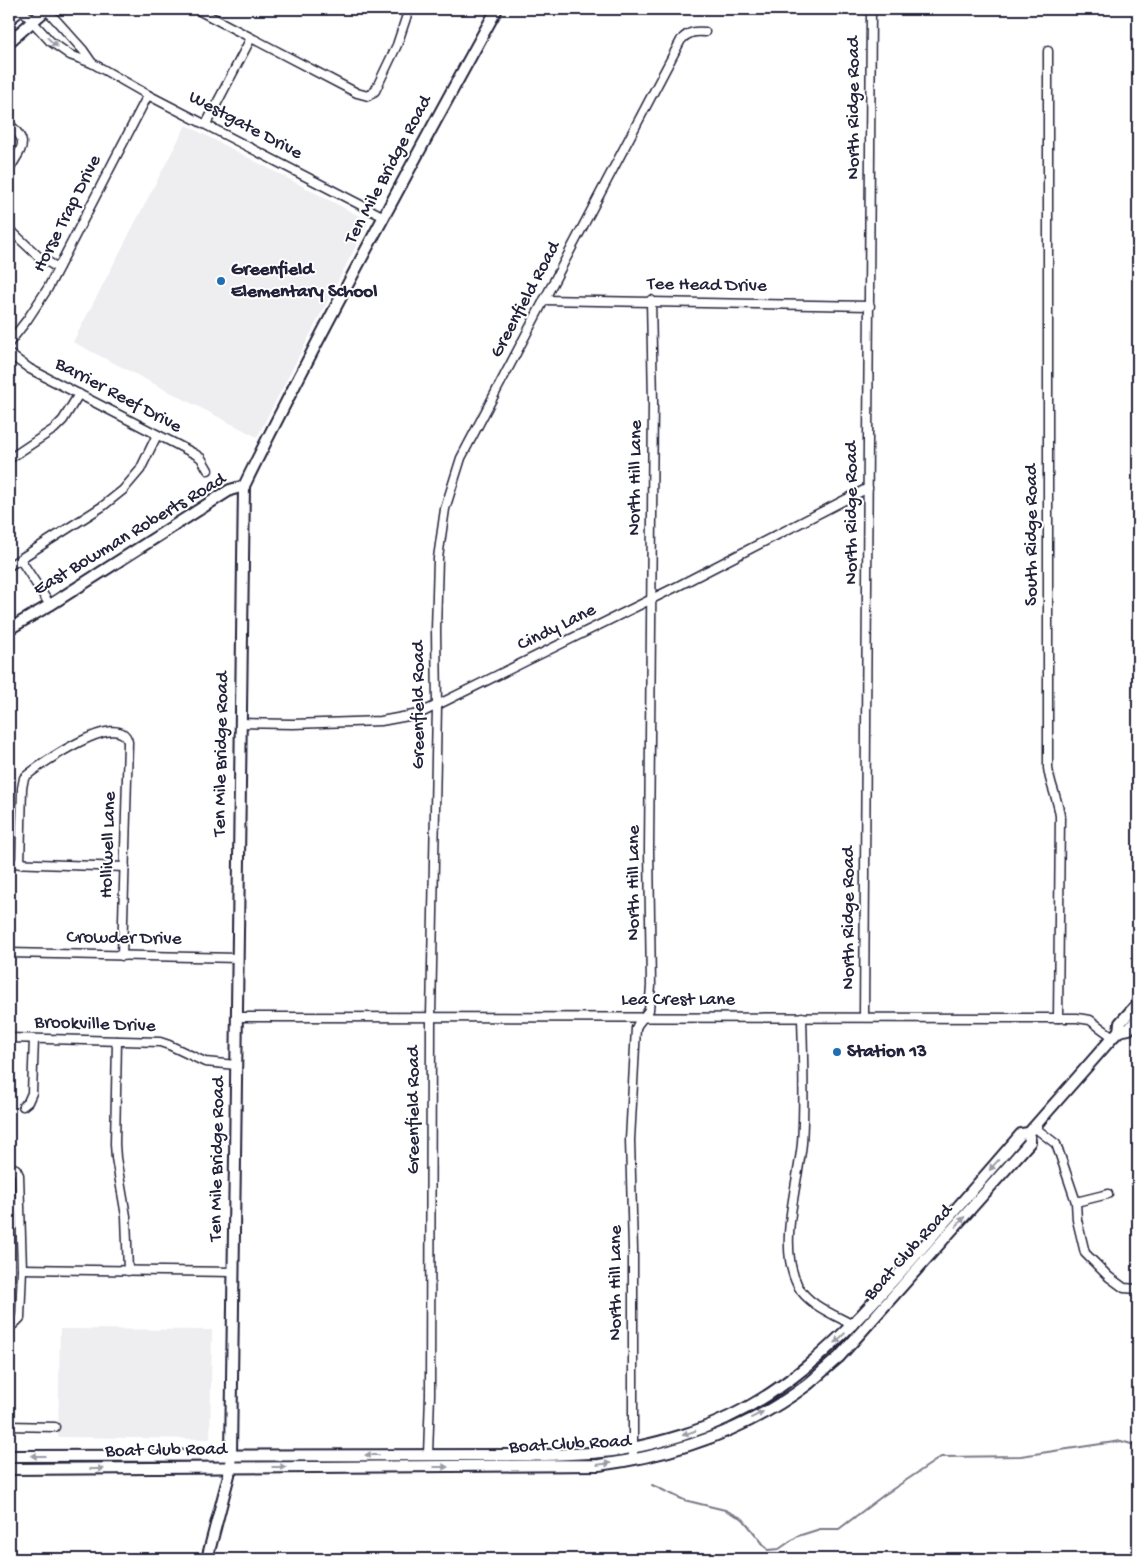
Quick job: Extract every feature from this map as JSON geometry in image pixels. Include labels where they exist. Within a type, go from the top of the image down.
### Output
[{"type":"main road","points":[[9,19],[22,9]]},
{"type":"main road","points":[[9,42],[46,9]]},
{"type":"main road","name":"Ten Mile Bridge Road","points":[[207,1559],[230,1467],[231,1455],[244,486],[449,94],[497,9]]},
{"type":"main road","name":"East Bowman Roberts Road","points":[[9,629],[50,605],[230,490],[244,486]]},
{"type":"main road","name":"Boat Club Road","points":[[9,1456],[545,1455],[603,1452],[633,1448],[706,1427],[771,1394],[805,1370],[853,1325],[1021,1134],[1032,1130],[1116,1034],[1120,1023],[1138,1004]]},
{"type":"main road","name":"Boat Club Road","points":[[1116,1034],[1127,1030],[1138,1018]]},
{"type":"main road","name":"Boat Club Road","points":[[9,1469],[528,1467],[599,1465],[670,1452],[718,1434],[760,1414],[806,1385],[839,1357],[1030,1142],[1032,1130]]},
{"type":"street","name":"Westgate Drive","points":[[22,9],[50,41],[78,59],[92,63],[384,217]]},
{"type":"street","name":"Westgate Drive","points":[[46,9],[92,63]]},
{"type":"street","points":[[196,9],[357,93],[368,96],[374,92],[397,45],[409,9]]},
{"type":"street","name":"North Ridge Road","points":[[864,1017],[871,9]]},
{"type":"street","name":"Greenfield Road","points":[[428,1455],[430,1394],[431,1016],[437,706],[436,630],[438,567],[445,510],[461,458],[681,40],[685,35],[694,31],[705,32]]},
{"type":"street","points":[[206,124],[250,38]]},
{"type":"street","name":"South Ridge Road","points":[[1048,51],[1048,776],[1058,802],[1060,816],[1058,1018]]},
{"type":"street","name":"Horse Trap Drive","points":[[9,343],[39,304],[148,94]]},
{"type":"street","points":[[9,124],[20,134],[22,139],[21,146],[9,170]]},
{"type":"street","points":[[9,229],[38,256],[58,268]]},
{"type":"street","name":"Tee Head Drive","points":[[544,300],[651,300],[870,306]]},
{"type":"street","name":"North Hill Lane","points":[[633,1460],[633,1250],[630,1140],[636,1028],[649,1010],[651,986],[649,850],[653,402],[651,300]]},
{"type":"street","name":"Barrier Reef Drive","points":[[9,354],[30,369],[201,458],[208,470]]},
{"type":"street","points":[[9,459],[54,429],[63,420],[79,394]]},
{"type":"street","points":[[9,566],[102,506],[123,490],[140,470],[156,436]]},
{"type":"street","name":"Cindy Lane","points":[[240,723],[293,724],[381,721],[419,714],[651,599],[868,488]]},
{"type":"street","points":[[20,559],[50,605]]},
{"type":"street","name":"Holliwell Lane","points":[[20,864],[22,788],[24,778],[77,743],[96,734],[117,732],[125,736],[128,742],[122,956]]},
{"type":"street","points":[[9,863],[125,866]]},
{"type":"street","name":"Crowder Drive","points":[[9,953],[238,958]]},
{"type":"street","name":"Lea Crest Lane","points":[[237,1016],[1077,1018],[1090,1020],[1116,1034]]},
{"type":"street","points":[[802,1017],[802,1144],[790,1223],[791,1266],[799,1288],[820,1308],[853,1325]]},
{"type":"street","name":"Brookville Drive","points":[[9,1038],[160,1042],[169,1044],[205,1062],[236,1065]]},
{"type":"street","points":[[23,1106],[28,1102],[32,1093],[34,1039]]},
{"type":"street","points":[[117,1041],[115,1144],[126,1216],[128,1271]]},
{"type":"street","points":[[1032,1130],[1056,1144],[1076,1202],[1077,1220],[1085,1253],[1109,1277],[1124,1288],[1138,1289]]},
{"type":"street","points":[[9,1166],[16,1170],[19,1175],[22,1269],[21,1311],[18,1322],[9,1325]]},
{"type":"street","points":[[1076,1202],[1108,1194]]},
{"type":"street","points":[[22,1269],[234,1272]]},
{"type":"street","points":[[9,1426],[55,1427]]},
{"type":"shaded area","name":"Greenfield Elementary School","points":[[186,125],[369,221],[257,437],[73,342]]},
{"type":"shaded area","points":[[60,1329],[212,1330],[210,1439],[58,1437]]},
{"type":"waterway","points":[[652,1485],[684,1500],[725,1510],[743,1519],[768,1550],[779,1549],[798,1536],[820,1529],[839,1529],[884,1495],[941,1457],[1021,1456],[1121,1441],[1138,1446]]},
{"type":"place","name":"Greenfield Elementary School","points":[[221,281]]},
{"type":"place","name":"Station 13","points":[[837,1052]]}]
